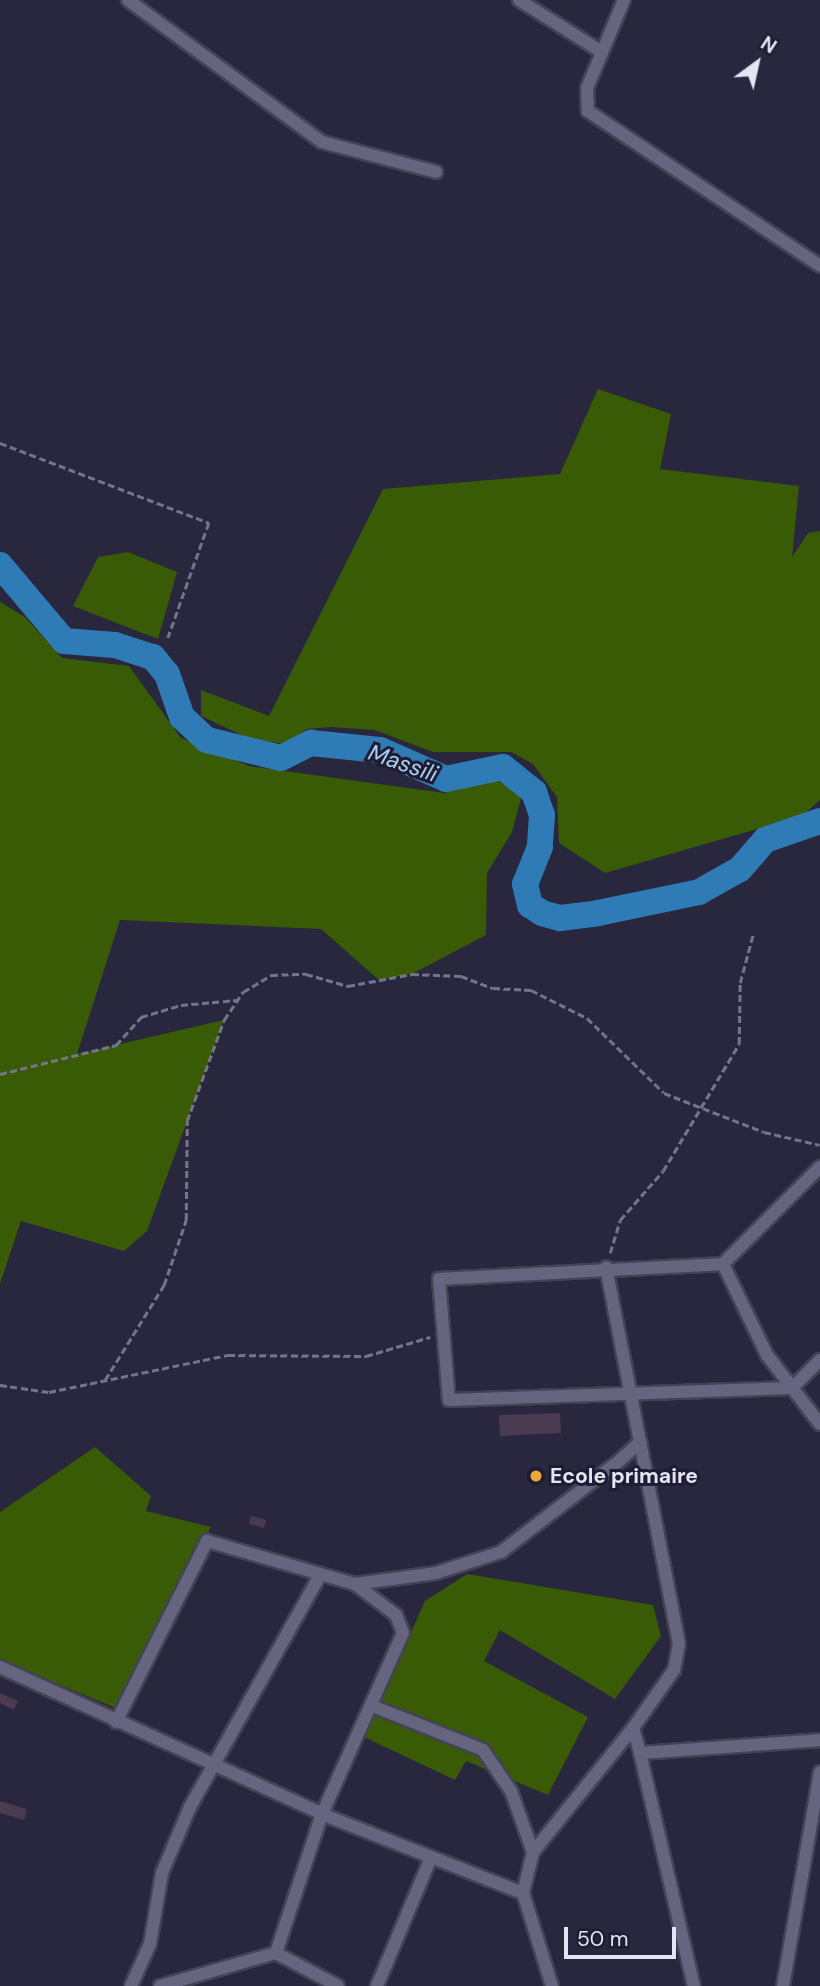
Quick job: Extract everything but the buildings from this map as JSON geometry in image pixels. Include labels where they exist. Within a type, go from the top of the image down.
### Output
[{"type":"street","points":[[128,0],[323,142],[436,172]]},
{"type":"street","points":[[519,0],[602,52]]},
{"type":"street","points":[[624,0],[587,88],[589,111],[820,266]]},
{"type":"street","points":[[820,1167],[723,1264],[606,1267],[440,1278],[440,1337],[449,1400],[626,1398],[792,1388],[820,1360]]},
{"type":"street","points":[[723,1264],[755,1332],[820,1424]]},
{"type":"street","points":[[552,1986],[523,1894],[533,1852],[633,1728],[674,1671],[679,1644],[640,1442],[626,1398],[606,1267]]},
{"type":"street","points":[[355,1584],[467,1567],[501,1552],[541,1526],[640,1442]]},
{"type":"street","points":[[116,1722],[207,1541],[355,1584],[396,1615],[402,1633],[375,1707],[322,1814],[276,1953]]},
{"type":"street","points":[[131,1986],[150,1944],[162,1873],[214,1763],[320,1575]]},
{"type":"street","points":[[0,1667],[322,1814],[430,1860],[523,1894]]},
{"type":"street","points":[[375,1707],[483,1750],[511,1791],[533,1852]]},
{"type":"street","points":[[633,1728],[694,1986]]},
{"type":"street","points":[[640,1753],[820,1740]]},
{"type":"street","points":[[783,1986],[820,1772]]},
{"type":"street","points":[[377,1986],[430,1860]]},
{"type":"street","points":[[160,1986],[276,1953],[338,1986]]},
{"type":"path","points":[[0,443],[209,523],[168,638]]},
{"type":"path","points":[[606,1267],[620,1220],[663,1171],[739,1044],[740,983],[753,934]]},
{"type":"path","points":[[105,1380],[164,1285],[186,1220],[187,1121],[237,1000],[271,975],[294,974],[348,986],[412,974],[461,976],[493,988],[531,990],[564,1002],[664,1093],[820,1146]]},
{"type":"path","points":[[0,1074],[116,1045],[141,1017],[181,1005],[237,1000]]},
{"type":"path","points":[[0,1385],[48,1392],[228,1355],[366,1356],[404,1340],[440,1337]]},
{"type":"green space","points":[[598,389],[671,414],[660,469],[799,486],[792,557],[808,533],[820,531],[820,800],[802,816],[605,873],[559,843],[557,797],[533,764],[511,752],[433,752],[375,730],[332,727],[307,729],[285,744],[250,739],[201,716],[201,690],[269,716],[383,489],[560,474]]},
{"type":"green space","points":[[128,552],[177,572],[158,639],[73,606],[98,557]]},
{"type":"green space","points":[[0,602],[25,617],[62,658],[129,666],[181,738],[249,766],[444,793],[491,777],[522,794],[512,832],[487,873],[486,935],[412,974],[379,980],[321,929],[120,920],[77,1054],[224,1020],[147,1231],[124,1251],[21,1221],[0,1284]]},
{"type":"green space","points":[[95,1447],[151,1496],[146,1511],[211,1527],[118,1709],[0,1660],[0,1512]]},
{"type":"green space","points":[[467,1574],[653,1605],[661,1636],[615,1699],[500,1630],[484,1661],[588,1717],[548,1795],[466,1761],[455,1780],[364,1737],[425,1601]]},
{"type":"waterway","name":"Massili","points":[[0,565],[64,641],[115,645],[153,657],[167,674],[182,717],[207,740],[281,758],[311,743],[380,750],[446,779],[503,767],[534,792],[542,815],[540,847],[525,884],[530,905],[542,913],[560,918],[598,913],[699,892],[740,869],[765,840],[820,821]]},
{"type":"place","name":"Ecole primaire","points":[[536,1476]]}]
